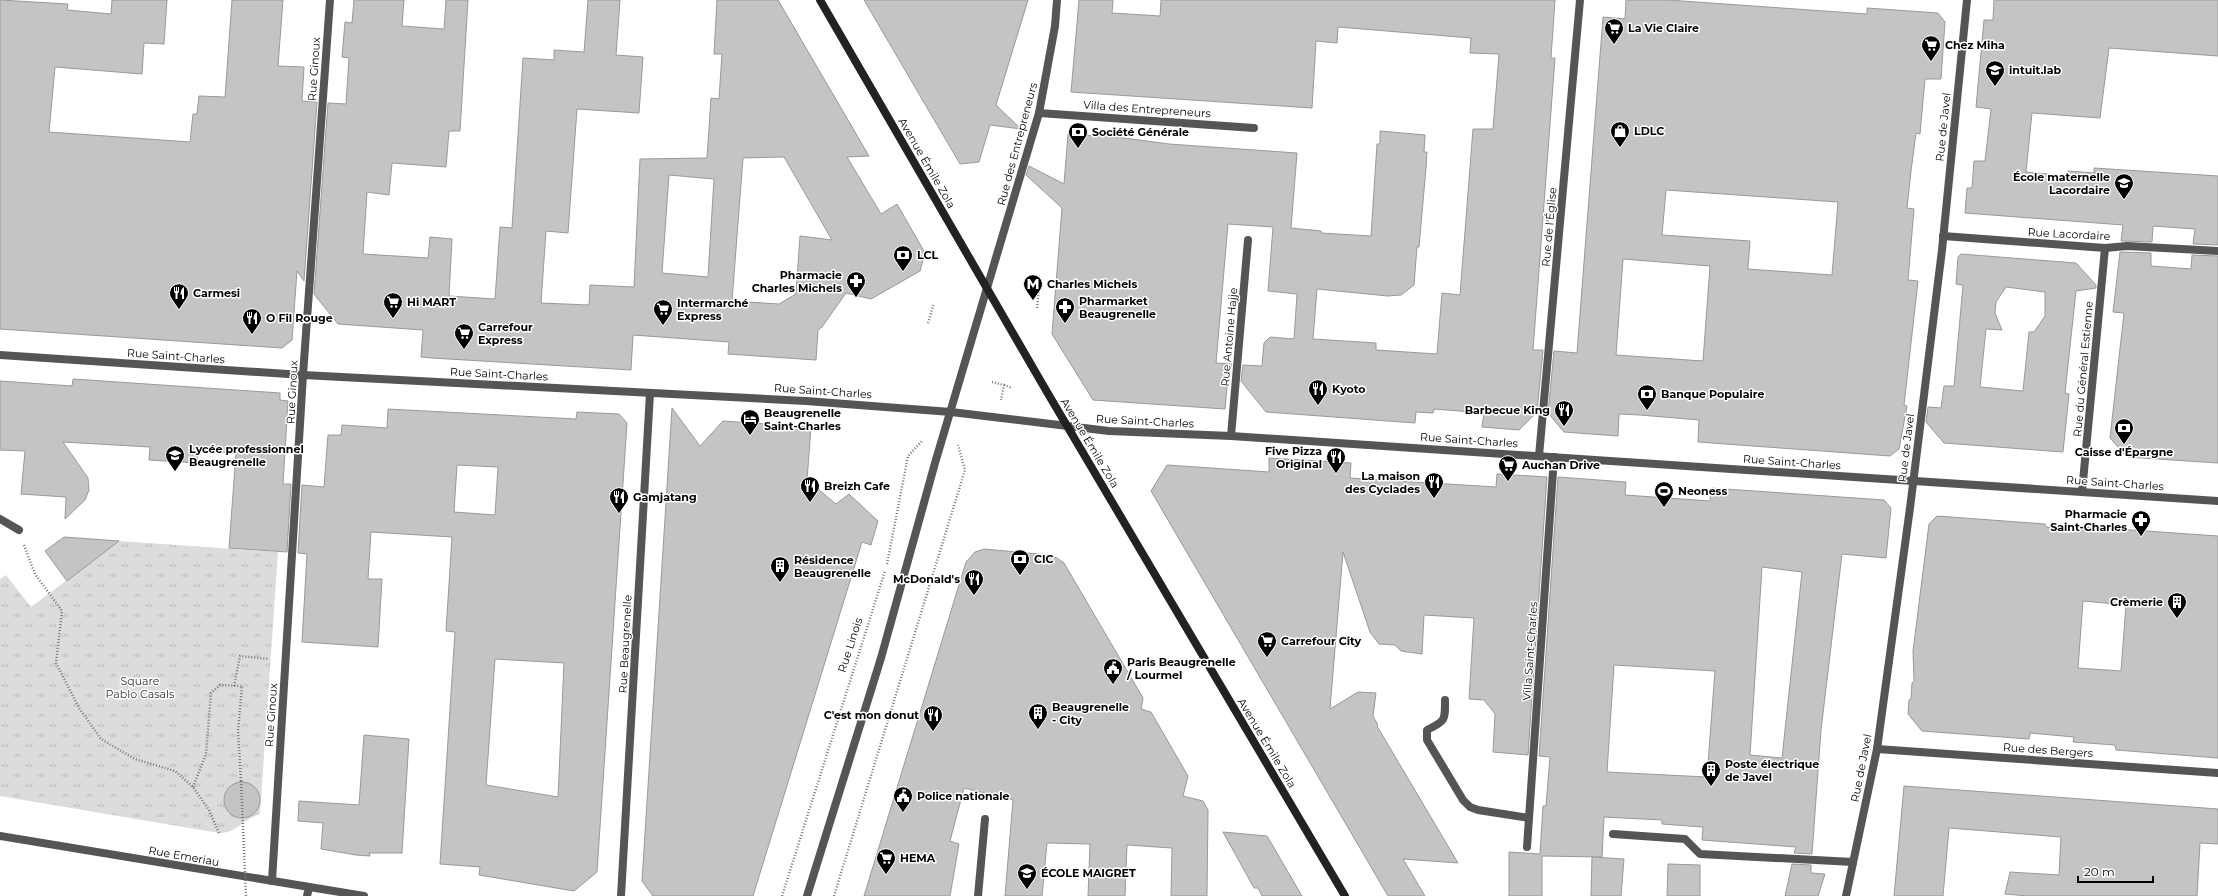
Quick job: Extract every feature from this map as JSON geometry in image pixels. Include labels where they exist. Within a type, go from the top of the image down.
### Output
[{"type":"main road","name":"Avenue Émile Zola","points":[[820,0],[987,290],[1345,896]]},
{"type":"street","name":"Rue Ginoux","points":[[272,882],[303,375],[330,0]]},
{"type":"street","name":"Rue des Entrepreneurs","points":[[951,412],[1038,113],[1056,26],[1057,0]]},
{"type":"street","name":"Rue de l'Église","points":[[1540,456],[1580,0]]},
{"type":"street","name":"Rue de Javel","points":[[1846,896],[1877,749],[1913,481],[1943,236],[1967,0]]},
{"type":"street","name":"Villa des Entrepreneurs","points":[[1038,113],[1254,128]]},
{"type":"street","name":"Rue Lacordaire","points":[[1943,236],[2105,248],[2128,246],[2218,252]]},
{"type":"street","name":"Rue Antoine Hajje","points":[[1231,436],[1248,240]]},
{"type":"street","name":"Rue du Général Estienne","points":[[2082,492],[2105,248]]},
{"type":"street","name":"Rue Saint-Charles","points":[[0,355],[303,375],[806,401],[951,412],[1109,431],[1231,436],[2218,501]]},
{"type":"street","name":"Rue Beaugrenelle","points":[[621,896],[650,393]]},
{"type":"street","points":[[807,896],[881,658],[951,412]]},
{"type":"street","name":"Villa Saint-Charles","points":[[1526,847],[1554,457]]},
{"type":"street","points":[[0,519],[19,530]]},
{"type":"street","points":[[1445,700],[1445,719],[1441,723],[1427,730],[1427,740],[1463,800],[1470,807],[1478,810],[1529,818]]},
{"type":"street","name":"Rue des Bergers","points":[[1877,749],[2218,773]]},
{"type":"street","points":[[978,896],[985,819]]},
{"type":"street","points":[[1613,834],[1685,839],[1700,854],[1853,862]]},
{"type":"street","name":"Rue Emeriau","points":[[0,836],[272,882],[308,892],[364,896]]},
{"type":"path","points":[[1037,308],[1038,287]]},
{"type":"path","points":[[928,323],[934,303]]},
{"type":"path","points":[[992,382],[1012,388]]},
{"type":"path","points":[[1001,401],[1004,385]]},
{"type":"path","name":"Rue Linois","points":[[782,896],[887,565],[908,456],[924,439]]},
{"type":"path","points":[[834,896],[965,470],[958,441]]},
{"type":"path","points":[[19,530],[35,574],[62,611],[56,663],[79,708],[101,739],[135,759],[175,771],[193,787],[208,810],[219,832]]},
{"type":"path","points":[[234,686],[240,656],[270,660]]},
{"type":"path","points":[[193,787],[206,754],[211,693],[220,685],[242,686],[238,731],[246,896]]},
{"type":"green space","name":"Square Pablo Casals","points":[[119,541],[278,552],[260,814],[254,816],[231,831],[219,833],[0,796],[0,579],[6,575],[31,607]]},
{"type":"building","points":[[0,0],[68,4],[67,10],[111,14],[112,0],[167,0],[164,44],[144,43],[142,74],[55,67],[49,132],[190,142],[193,114],[197,114],[199,96],[225,97],[232,0],[283,0],[278,66],[304,67],[302,101],[317,102],[304,281],[297,271],[292,340],[282,348],[0,329]]},
{"type":"building","points":[[354,0],[404,0],[402,26],[444,29],[446,0],[468,0],[460,131],[449,131],[446,167],[392,163],[389,195],[367,192],[363,254],[428,258],[430,237],[452,239],[449,296],[495,299],[500,227],[512,228],[523,58],[554,60],[554,50],[584,52],[588,0],[620,0],[616,55],[643,57],[639,113],[577,109],[568,233],[546,231],[541,303],[589,305],[590,285],[634,287],[640,159],[707,158],[711,98],[719,99],[722,54],[714,54],[717,0],[778,0],[869,156],[847,157],[881,214],[897,204],[925,253],[920,271],[871,299],[846,293],[822,327],[818,330],[816,360],[728,354],[729,342],[633,335],[631,370],[432,358],[421,357],[423,330],[338,324],[314,294],[328,103],[346,104],[349,58],[342,57],[345,22],[352,23]],"holes":[[[784,157],[832,240],[800,236],[796,294],[779,304],[732,301],[743,158]],[[669,175],[714,179],[708,277],[662,273]]]},
{"type":"building","points":[[864,0],[1028,0],[996,105],[1021,129],[990,125],[979,162],[960,164]]},
{"type":"building","points":[[1079,0],[1113,0],[1112,13],[1160,16],[1161,0],[1555,0],[1551,58],[1555,58],[1533,350],[1543,350],[1537,412],[1519,430],[1482,427],[1484,413],[1434,409],[1433,413],[1416,412],[1415,423],[1266,412],[1241,381],[1243,365],[1262,366],[1264,343],[1270,337],[1294,339],[1297,294],[1268,291],[1273,227],[1228,224],[1216,363],[1232,364],[1231,368],[1229,366],[1225,409],[1093,400],[1052,334],[1062,208],[1026,175],[1029,166],[1064,184],[1068,134],[1124,138],[1169,144],[1297,153],[1291,228],[1321,231],[1321,233],[1371,236],[1377,144],[1380,144],[1380,131],[1425,135],[1424,152],[1427,152],[1426,168],[1414,285],[1401,295],[1388,296],[1317,289],[1313,339],[1376,343],[1376,350],[1437,354],[1442,293],[1460,295],[1473,129],[1493,129],[1499,54],[1470,53],[1471,38],[1338,27],[1337,43],[1316,41],[1312,108],[1071,92]]},
{"type":"building","points":[[1626,0],[1668,0],[1867,14],[1867,8],[1938,13],[1945,22],[1941,79],[1925,79],[1920,134],[1916,133],[1911,171],[1907,208],[1914,209],[1908,280],[1918,281],[1904,405],[1907,406],[1899,449],[1890,456],[1698,442],[1699,420],[1640,415],[1619,414],[1618,436],[1564,432],[1548,413],[1554,351],[1577,353],[1603,17],[1625,19]],"holes":[[[1666,190],[1838,202],[1832,275],[1748,269],[1750,241],[1662,235]],[[1623,259],[1710,266],[1703,361],[1616,355]]]},
{"type":"building","points":[[1994,0],[2218,0],[2218,56],[2109,48],[2100,118],[2032,113],[2026,172],[2068,176],[2068,171],[2094,173],[2094,168],[2218,176],[2218,245],[2193,244],[2195,229],[2153,226],[2152,242],[2121,241],[2123,225],[1965,213],[1967,188],[1972,188],[1974,161],[1985,161],[1991,109],[1976,107],[1984,20],[1993,20]]},
{"type":"building","points":[[2120,252],[2151,253],[2151,266],[2191,269],[2192,255],[2218,256],[2218,463],[2127,457],[2110,438],[2124,313],[2113,312]]},
{"type":"building","points":[[1961,254],[2076,263],[2096,285],[2096,288],[2076,291],[2065,393],[2069,394],[2063,452],[1944,443],[1926,422],[1928,407],[1941,408],[1944,386],[1954,386],[1963,285],[1956,284],[1958,257]],"holes":[[[2006,287],[2045,292],[2045,316],[2034,332],[2029,332],[2023,391],[1980,387],[1986,329],[2002,330],[1995,313],[1996,302]]]},
{"type":"building","points":[[73,379],[280,393],[280,400],[288,401],[283,484],[291,484],[287,552],[229,548],[236,453],[198,451],[197,463],[149,460],[150,447],[63,442],[88,478],[89,490],[85,500],[65,519],[66,497],[21,494],[25,451],[0,450],[0,381],[72,386]]},
{"type":"building","points":[[672,408],[700,446],[723,421],[811,427],[807,480],[836,504],[849,494],[878,521],[871,545],[862,542],[753,896],[653,896],[642,881]]},
{"type":"building","points":[[388,409],[576,419],[577,412],[619,414],[627,423],[597,872],[574,891],[479,875],[480,867],[440,864],[455,632],[446,631],[452,537],[371,532],[368,579],[382,579],[378,647],[302,642],[307,554],[298,553],[302,485],[324,487],[328,435],[341,435],[342,425],[387,428]],"holes":[[[457,465],[498,467],[495,515],[454,512]],[[495,659],[564,663],[558,797],[486,785]]]},
{"type":"building","points":[[1269,458],[1351,463],[1350,478],[1496,487],[1497,474],[1547,477],[1528,755],[1493,752],[1495,714],[1484,700],[1469,699],[1474,618],[1424,615],[1422,654],[1401,651],[1395,645],[1379,644],[1370,632],[1343,552],[1330,709],[1358,692],[1376,693],[1373,716],[1378,725],[1377,726],[1458,863],[1403,859],[1425,896],[1388,896],[1151,491],[1167,465],[1269,472]]},
{"type":"building","points":[[1558,477],[1626,482],[1625,495],[1710,501],[1711,488],[1884,500],[1891,508],[1886,558],[1842,554],[1821,730],[1812,854],[1794,853],[1796,847],[1702,840],[1703,827],[1662,824],[1662,820],[1604,817],[1602,857],[1542,856],[1542,896],[1509,896],[1509,852],[1540,854],[1543,806],[1546,806],[1550,757],[1539,756]],"holes":[[[1762,567],[1802,572],[1782,758],[1750,755]],[[1614,665],[1715,671],[1707,777],[1607,772]]]},
{"type":"building","points":[[1937,516],[2045,524],[2046,527],[2087,530],[2088,527],[2218,536],[2218,758],[2116,750],[2115,745],[2073,742],[2074,737],[2030,733],[2029,739],[1922,731],[1908,714],[1912,683],[1914,681],[1913,651],[1929,524]],"holes":[[[2083,601],[2126,605],[2121,671],[2078,668]]]},
{"type":"building","points":[[64,537],[119,541],[67,581],[45,551]]},
{"type":"building","name":"Beaugrenelle - City","points":[[984,549],[1049,555],[1064,563],[1143,698],[1141,709],[1151,712],[1188,776],[1183,796],[1203,801],[1208,810],[1207,896],[1171,896],[1172,848],[1127,845],[1125,896],[1088,896],[1090,844],[1047,843],[1042,896],[1005,896],[1013,800],[964,788],[950,841],[959,844],[950,896],[864,896],[966,562],[975,552]]},
{"type":"building","points":[[364,735],[409,739],[402,853],[369,853],[370,856],[321,849],[323,823],[298,821],[299,801],[359,805]]},
{"type":"building","points":[[242,782],[252,785],[257,790],[260,800],[257,810],[252,815],[242,818],[232,815],[227,810],[224,800],[227,790],[232,785]]},
{"type":"building","points":[[1904,786],[2218,809],[2218,844],[2200,843],[2197,896],[2028,896],[2005,894],[2010,872],[2059,875],[2061,837],[1949,828],[1943,896],[1894,896]]},
{"type":"building","points":[[1223,832],[1267,836],[1302,896],[1262,896],[1258,888],[1254,888]]},
{"type":"building","points":[[1592,857],[1624,859],[1621,896],[1591,896]]},
{"type":"building","points":[[1668,864],[1700,865],[1700,896],[1667,896]]},
{"type":"building","points":[[1792,864],[1811,865],[1811,873],[1825,874],[1818,896],[1785,896]]},
{"type":"place","name":"La Vie Claire","points":[[1614,45]]},
{"type":"place","name":"Chez Miha","points":[[1931,62]]},
{"type":"place","name":"intuit.lab","points":[[1995,87]]},
{"type":"place","name":"LDLC","points":[[1620,148]]},
{"type":"place","name":"Société Générale","points":[[1078,149]]},
{"type":"place","name":"École maternelle Lacordaire","points":[[2124,200]]},
{"type":"place","name":"LCL","points":[[903,272]]},
{"type":"place","name":"Pharmacie Charles Michels","points":[[856,298]]},
{"type":"place","name":"Charles Michels","points":[[1033,301]]},
{"type":"place","name":"Carmesi","points":[[179,310]]},
{"type":"place","name":"Hi MART","points":[[393,319]]},
{"type":"place","name":"Pharmarket Beaugrenelle","points":[[1065,324]]},
{"type":"place","name":"Intermarché Express","points":[[663,326]]},
{"type":"place","name":"O Fil Rouge","points":[[252,335]]},
{"type":"place","name":"Carrefour Express","points":[[464,350]]},
{"type":"place","name":"Kyoto","points":[[1318,406]]},
{"type":"place","name":"Banque Populaire","points":[[1647,411]]},
{"type":"place","name":"Barbecue King","points":[[1564,427]]},
{"type":"place","name":"Beaugrenelle Saint-Charles","points":[[750,436]]},
{"type":"place","name":"Caisse d'Épargne","points":[[2124,445]]},
{"type":"place","name":"Lycée professionnel Beaugrenelle","points":[[175,472]]},
{"type":"place","name":"Five Pizza Original","points":[[1336,474]]},
{"type":"place","name":"Auchan Drive","points":[[1508,482]]},
{"type":"place","name":"La maison des Cyclades","points":[[1434,499]]},
{"type":"place","name":"Breizh Cafe","points":[[810,503]]},
{"type":"place","name":"Neoness","points":[[1664,508]]},
{"type":"place","name":"Gamjatang","points":[[619,514]]},
{"type":"place","name":"Pharmacie Saint-Charles","points":[[2141,537]]},
{"type":"place","name":"CIC","points":[[1020,576]]},
{"type":"place","name":"Résidence Beaugrenelle","points":[[780,583]]},
{"type":"place","name":"McDonald's","points":[[974,596]]},
{"type":"place","name":"Crèmerie","points":[[2177,619]]},
{"type":"place","name":"Carrefour City","points":[[1267,658]]},
{"type":"place","name":"Paris Beaugrenelle / Lourmel","points":[[1113,685]]},
{"type":"place","name":"Beaugrenelle - City","points":[[1038,730]]},
{"type":"place","name":"C'est mon donut","points":[[933,732]]},
{"type":"place","name":"Poste électrique de Javel","points":[[1711,787]]},
{"type":"place","name":"Police nationale","points":[[903,813]]},
{"type":"place","name":"HEMA","points":[[886,875]]},
{"type":"place","name":"ÉCOLE MAIGRET","points":[[1027,890]]}]
